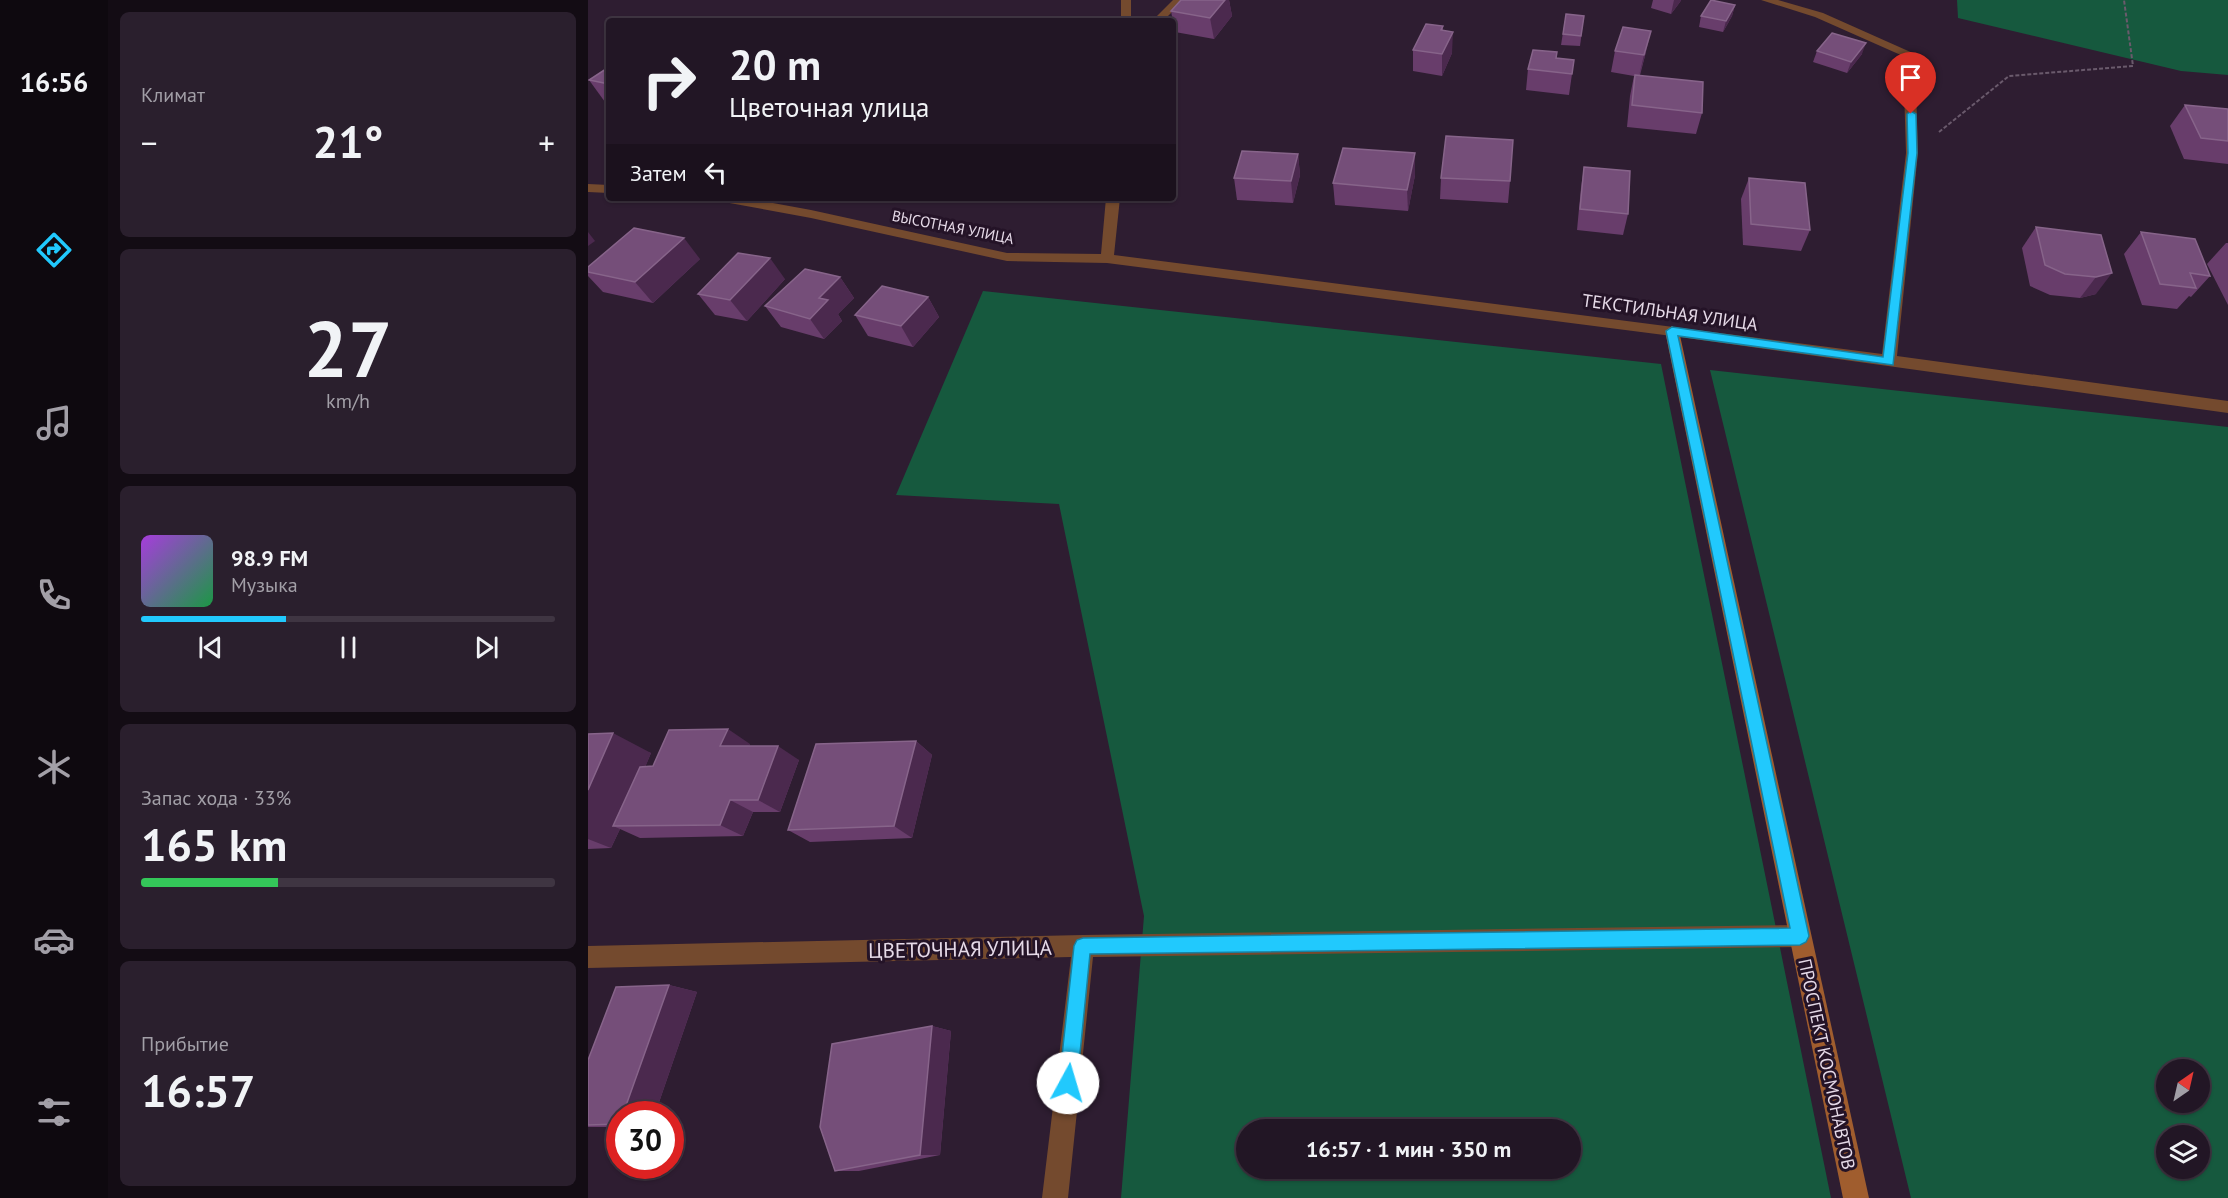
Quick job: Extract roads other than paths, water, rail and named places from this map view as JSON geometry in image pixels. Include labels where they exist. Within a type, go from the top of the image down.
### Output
[{"type":"street","points":[[1126,0],[1126,18]]},
{"type":"street","points":[[1160,18],[1179,0]]},
{"type":"street","points":[[1766,0],[1819,15],[1909,54],[1912,153],[1888,362]]},
{"type":"street","points":[[588,188],[606,189]]},
{"type":"street","name":"ВЫСОТНАЯ УЛИЦА","points":[[740,201],[811,214],[1007,257],[1107,259]]},
{"type":"street","points":[[1107,259],[1113,201]]},
{"type":"street","name":"ТЕКСТИЛЬНАЯ УЛИЦА","points":[[1107,259],[1672,331],[2228,407]]},
{"type":"street","name":"ПРОСПЕКТ КОСМОНАВТОВ","points":[[1672,331],[1856,1198]]},
{"type":"street","name":"ЦВЕТОЧНАЯ УЛИЦА","points":[[588,957],[1083,946],[1800,936]]},
{"type":"street","points":[[1055,1198],[1083,946]]}]
